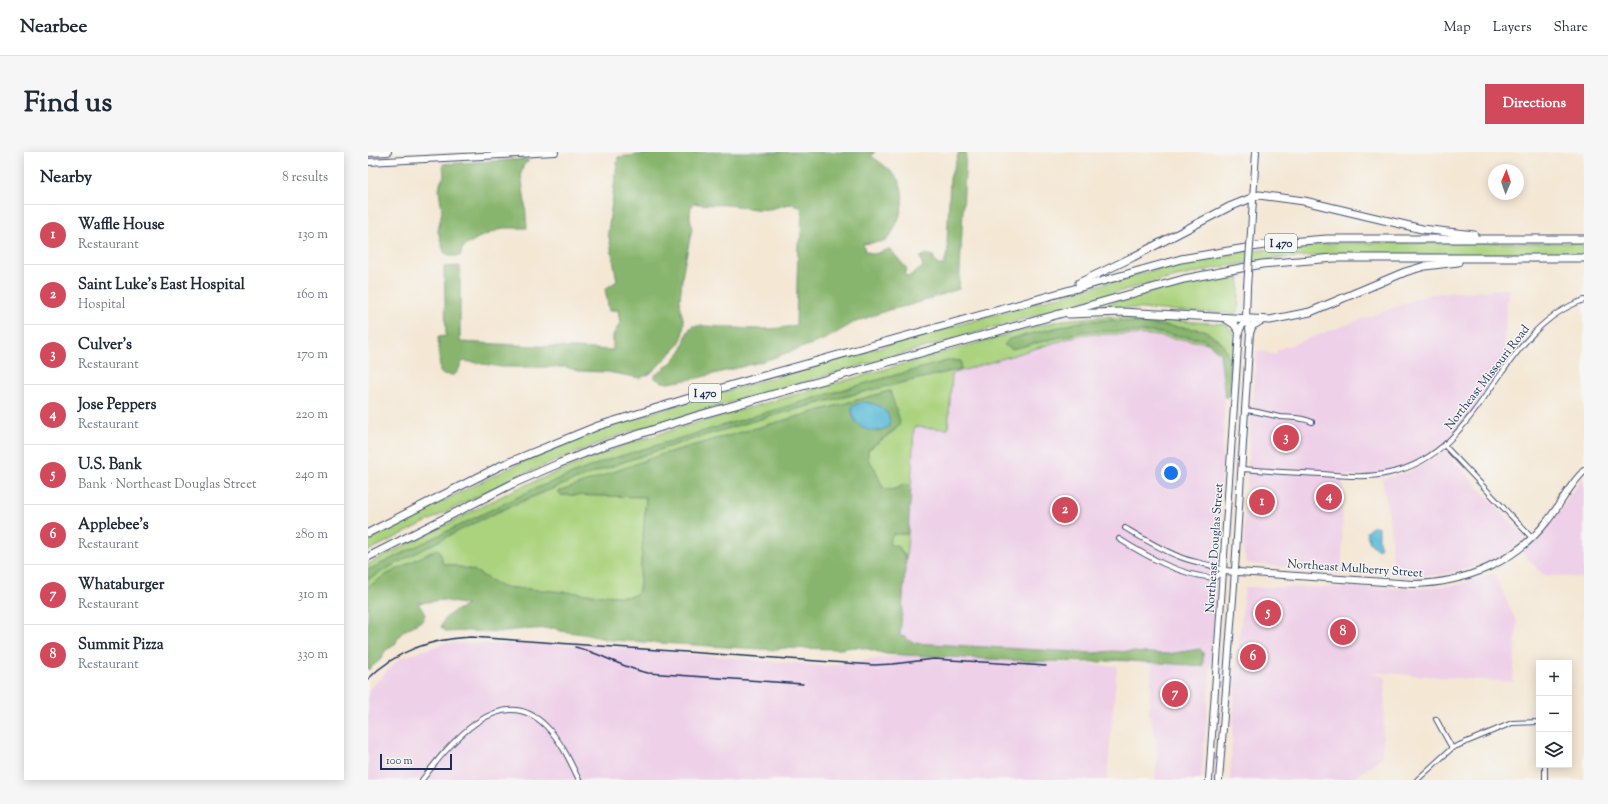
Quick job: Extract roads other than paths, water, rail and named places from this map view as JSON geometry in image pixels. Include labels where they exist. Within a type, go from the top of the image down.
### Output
[{"type":"highway","points":[[1056,293],[1133,257],[1229,207],[1253,197],[1266,195],[1287,198],[1447,233],[1512,239]]},
{"type":"highway","name":"I 470","points":[[368,533],[500,466],[598,426],[709,392],[1181,259],[1276,243],[1326,239],[1584,239]]},
{"type":"highway","name":"I 470","points":[[368,557],[512,484],[608,444],[696,416],[1037,319],[1184,279],[1262,264],[1334,258],[1584,258]]},
{"type":"highway","points":[[1037,319],[1078,313],[1105,312],[1263,320],[1293,316],[1310,312],[1375,284],[1425,266],[1487,258]]},
{"type":"highway","points":[[1223,317],[1234,324],[1239,331]]},
{"type":"highway","points":[[1250,332],[1252,326],[1263,320]]},
{"type":"main road","points":[[368,153],[388,152]]},
{"type":"main road","points":[[368,162],[555,152]]},
{"type":"main road","name":"Northeast Douglas Street","points":[[1219,780],[1235,572],[1250,332],[1246,318],[1247,287],[1256,152]]},
{"type":"main road","name":"Northeast Douglas Street","points":[[1209,780],[1239,331],[1246,318]]},
{"type":"main road","name":"Northeast Mulberry Street","points":[[1224,571],[1433,583],[1453,580],[1497,564],[1532,538],[1543,527],[1576,478],[1584,471]]},
{"type":"street","name":"Northeast Missouri Road","points":[[1241,469],[1354,476],[1381,475],[1406,468],[1428,458],[1445,446],[1461,430],[1533,332],[1559,312],[1584,300]]},
{"type":"street","points":[[1244,410],[1263,412],[1280,417],[1302,418],[1312,422]]},
{"type":"street","points":[[1445,446],[1532,538]]},
{"type":"street","points":[[1119,539],[1174,568],[1194,576],[1214,578],[1224,571],[1215,566],[1193,562],[1179,557],[1124,528]]},
{"type":"street","points":[[422,780],[446,750],[475,724],[490,714],[511,711],[529,714],[546,726],[562,747],[579,780]]},
{"type":"street","points":[[1436,719],[1452,748]]},
{"type":"street","points":[[1417,780],[1452,748],[1512,723],[1536,722]]},
{"type":"street","points":[[1545,768],[1545,780]]},
{"type":"water","points":[[862,402],[877,405],[886,411],[890,420],[889,426],[876,431],[858,425],[854,420],[852,406]]},
{"type":"water","points":[[1372,527],[1379,527],[1379,542],[1381,547],[1378,550],[1370,543],[1366,532]]},
{"type":"railway","points":[[368,679],[391,660],[415,648],[442,640],[471,637],[874,665],[934,659],[1046,666]]},
{"type":"railway","points":[[575,647],[594,653],[629,668],[648,673],[803,684]]},
{"type":"place","name":"Culver's","points":[[1286,438]]},
{"type":"place","name":"Jose Peppers","points":[[1329,497]]},
{"type":"place","name":"Waffle House","points":[[1262,502]]},
{"type":"place","name":"Saint Luke's East Hospital","points":[[1065,510]]},
{"type":"place","name":"U.S. Bank","points":[[1268,613]]},
{"type":"place","name":"Summit Pizza","points":[[1343,632]]},
{"type":"place","name":"Applebee's","points":[[1253,657]]},
{"type":"place","name":"Whataburger","points":[[1175,694]]}]
